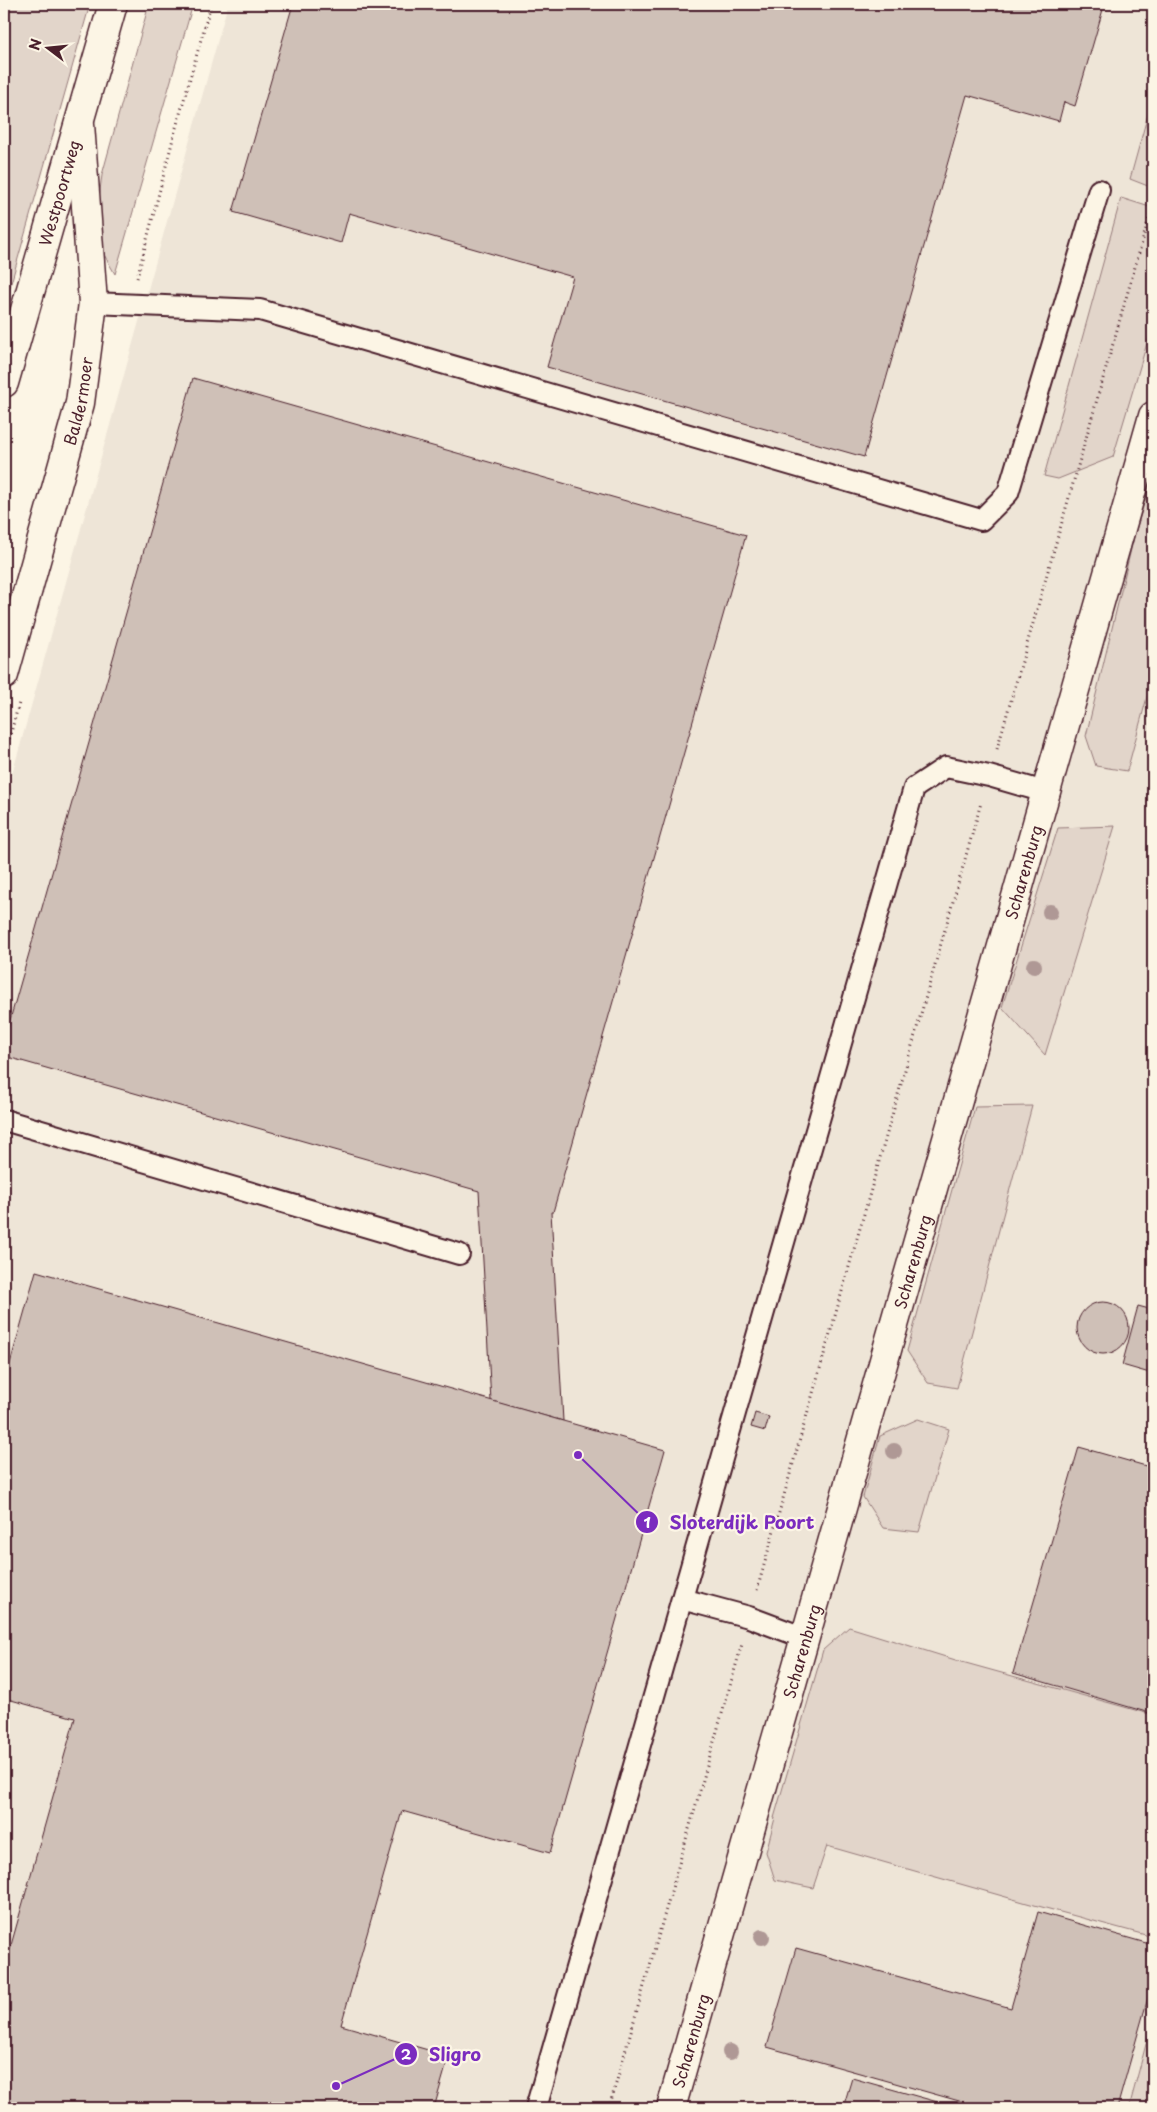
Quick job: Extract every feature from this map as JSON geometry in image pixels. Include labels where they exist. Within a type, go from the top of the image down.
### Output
[{"type":"street","name":"Westpoortweg","points":[[4,383],[113,4]]},
{"type":"street","name":"Baldermoer","points":[[4,675],[80,404],[93,303],[79,120]]},
{"type":"street","name":"Scharenburg","points":[[671,2108],[1153,416]]},
{"type":"lane","points":[[93,303],[260,310],[981,520],[1008,493],[1099,190]]},
{"type":"lane","points":[[536,2108],[914,788],[946,767],[989,776],[1046,792]]},
{"type":"lane","points":[[4,1120],[459,1254]]},
{"type":"lane","points":[[682,1599],[749,1617],[805,1638]]},
{"type":"path","points":[[609,2108],[1153,204]]},
{"type":"shaded area","points":[[4,4],[90,4],[4,308]]},
{"type":"shaded area","points":[[149,4],[193,4],[115,274],[94,237],[102,175]]},
{"type":"shaded area","points":[[228,4],[1153,4],[1153,2108],[4,2108],[4,803]]},
{"type":"shaded area","points":[[1153,96],[1153,188],[1130,179]]},
{"type":"shaded area","points":[[1121,198],[1153,208],[1153,323],[1113,457],[1058,479],[1044,476]]},
{"type":"shaded area","points":[[1153,474],[1153,675],[1127,771],[1096,766],[1086,736],[1134,537]]},
{"type":"shaded area","points":[[1115,826],[1045,1055],[1002,1007],[1058,828]]},
{"type":"shaded area","points":[[1032,1106],[957,1388],[928,1383],[907,1351],[975,1107]]},
{"type":"shaded area","points":[[918,1419],[949,1429],[919,1532],[883,1528],[863,1497],[880,1436]]},
{"type":"shaded area","points":[[849,1627],[962,1662],[1153,1715],[1153,1937],[827,1846],[813,1888],[775,1880],[766,1852],[774,1818],[823,1650]]},
{"type":"shaded area","points":[[1153,2018],[1153,2108],[1129,2108]]},
{"type":"building","points":[[293,4],[1093,4],[1104,6],[1075,106],[1064,102],[1059,121],[967,95],[864,457],[547,367],[573,277],[349,213],[341,243],[233,212]]},
{"type":"building","points":[[193,378],[746,535],[553,1212],[551,1212],[563,1421],[491,1401],[479,1191],[4,1056],[4,1041]]},
{"type":"building","points":[[36,1271],[665,1450],[550,1853],[402,1811],[341,2025],[449,2056],[434,2108],[4,2108],[4,1970],[75,1718],[4,1698],[4,1385]]},
{"type":"building","points":[[1098,1302],[1108,1302],[1122,1309],[1129,1323],[1129,1333],[1122,1347],[1108,1354],[1098,1354],[1088,1350],[1081,1343],[1077,1333],[1077,1323],[1081,1313],[1088,1306]]},
{"type":"building","points":[[1138,1306],[1153,1310],[1153,1374],[1122,1365]]},
{"type":"building","points":[[755,1413],[769,1417],[765,1431],[751,1427]]},
{"type":"building","points":[[1079,1447],[1153,1468],[1153,1714],[1013,1673]]},
{"type":"building","points":[[1038,1912],[1153,1945],[1153,1980],[1117,2108],[984,2108],[767,2047],[796,1948],[1011,2008]]},
{"type":"building","points":[[852,2078],[959,2108],[843,2108]]},
{"type":"place","name":"Sloterdijk Poort","points":[[578,1455]]},
{"type":"place","name":"Sligro","points":[[336,2086]]}]
